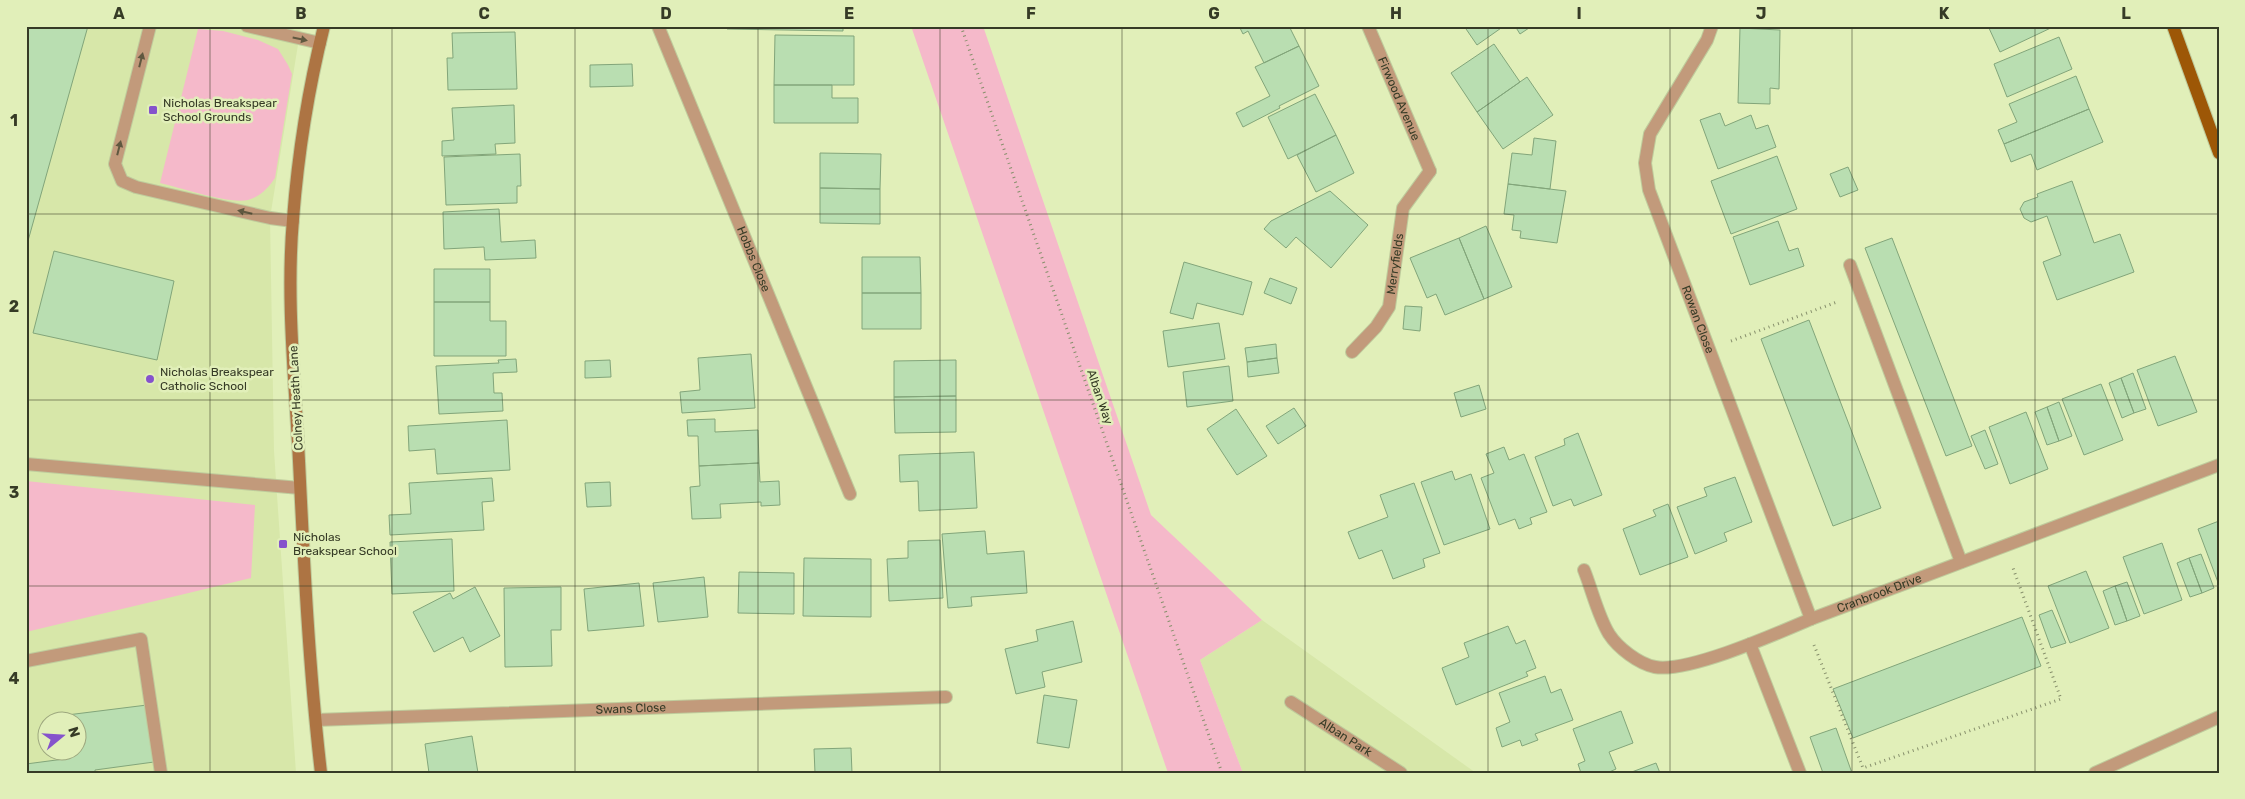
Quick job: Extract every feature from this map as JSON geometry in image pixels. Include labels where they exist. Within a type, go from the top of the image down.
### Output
[{"type":"main road","points":[[2173,26],[2219,153]]},
{"type":"street","points":[[150,26],[115,164],[122,181],[136,188],[270,218],[292,221]]},
{"type":"street","points":[[246,26],[320,43]]},
{"type":"street","name":"Colney Heath Lane","points":[[321,773],[300,488],[292,301],[292,221],[306,114],[324,26]]},
{"type":"street","name":"Hobbs Close","points":[[658,26],[850,494]]},
{"type":"street","name":"Firwood Avenue","points":[[1368,26],[1430,171]]},
{"type":"street","name":"Rowan Close","points":[[1712,26],[1707,40],[1650,134],[1645,163],[1649,190],[1808,620]]},
{"type":"street","name":"Merryfields","points":[[1352,352],[1376,327],[1389,307],[1403,208],[1430,171]]},
{"type":"street","points":[[1850,265],[1961,562]]},
{"type":"street","points":[[26,464],[300,488]]},
{"type":"street","name":"Cranbrook Drive","points":[[1584,570],[1609,634],[1631,656],[1655,667],[1682,666],[1750,644],[1808,620],[2219,465]]},
{"type":"street","points":[[26,661],[141,639],[161,773]]},
{"type":"street","points":[[1750,644],[1800,773]]},
{"type":"street","name":"Swans Close","points":[[316,720],[946,697]]},
{"type":"street","name":"Alban Park","points":[[1290,702],[1401,773]]},
{"type":"street","points":[[2095,773],[2219,718]]},
{"type":"path","name":"Alban Way","points":[[962,26],[1222,773]]},
{"type":"path","points":[[1709,350],[1860,293]]},
{"type":"path","points":[[1808,620],[1863,768],[2061,698],[2005,546]]},
{"type":"shaded area","name":"Nicholas Breakspear Catholic School","points":[[26,26],[301,26],[270,218],[274,451],[296,773],[26,773]]},
{"type":"shaded area","points":[[911,26],[983,26],[1151,515],[1262,620],[1200,660],[1243,773],[1168,773]]},
{"type":"shaded area","points":[[198,29],[223,31],[258,40],[278,49],[292,74],[275,178],[264,191],[248,200],[239,201],[217,198],[160,183]]},
{"type":"shaded area","points":[[26,481],[255,505],[251,578],[26,632]]},
{"type":"shaded area","points":[[1262,620],[1476,773],[1243,773],[1200,660]]},
{"type":"building","points":[[26,26],[88,26],[26,248]]},
{"type":"building","points":[[727,26],[843,26],[843,31],[727,29]]},
{"type":"building","points":[[1239,26],[1289,26],[1299,46],[1264,63],[1248,31],[1243,34]]},
{"type":"building","points":[[1464,26],[1504,26],[1477,45]]},
{"type":"building","points":[[1515,26],[1532,26],[1520,34]]},
{"type":"building","points":[[1988,26],[2055,26],[2000,52]]},
{"type":"building","points":[[1740,28],[1780,30],[1779,89],[1770,88],[1770,104],[1738,103]]},
{"type":"building","points":[[515,32],[517,89],[448,90],[447,58],[453,58],[452,33]]},
{"type":"building","points":[[775,35],[854,36],[854,85],[774,85]]},
{"type":"building","points":[[2059,37],[2072,69],[2007,97],[1994,64]]},
{"type":"building","points":[[1494,44],[1520,82],[1477,112],[1451,73]]},
{"type":"building","points":[[1299,46],[1319,86],[1243,127],[1236,113],[1270,96],[1255,67]]},
{"type":"building","points":[[632,64],[633,86],[590,87],[590,65]]},
{"type":"building","points":[[2076,76],[2089,109],[2004,144],[1998,130],[2017,122],[2009,104]]},
{"type":"building","points":[[1527,77],[1553,115],[1503,149],[1477,112]]},
{"type":"building","points":[[774,85],[832,85],[832,98],[858,98],[858,123],[774,123]]},
{"type":"building","points":[[1315,94],[1336,135],[1288,159],[1268,117]]},
{"type":"building","points":[[514,105],[515,143],[495,144],[496,154],[442,156],[442,141],[454,140],[452,108]]},
{"type":"building","points":[[2089,109],[2103,142],[2037,170],[2031,154],[2011,162],[2004,144]]},
{"type":"building","points":[[1720,113],[1725,126],[1751,115],[1756,129],[1768,125],[1776,147],[1718,169],[1700,120]]},
{"type":"building","points":[[1336,135],[1354,173],[1316,192],[1297,155]]},
{"type":"building","points":[[1534,138],[1556,141],[1550,189],[1508,184],[1512,153],[1532,155]]},
{"type":"building","points":[[820,153],[881,154],[880,189],[820,188]]},
{"type":"building","points":[[520,154],[521,186],[517,186],[517,203],[446,205],[444,157]]},
{"type":"building","points":[[1777,156],[1797,209],[1731,234],[1711,181]]},
{"type":"building","points":[[1848,167],[1858,190],[1840,197],[1830,174]]},
{"type":"building","points":[[2072,181],[2094,243],[2120,234],[2134,272],[2057,300],[2043,262],[2061,255],[2047,216],[2031,222],[2024,218],[2020,209],[2024,202],[2038,197],[2037,194]]},
{"type":"building","points":[[1508,184],[1566,191],[1557,243],[1520,238],[1521,231],[1512,230],[1514,215],[1504,214]]},
{"type":"building","points":[[820,188],[880,189],[880,224],[820,223]]},
{"type":"building","points":[[1330,191],[1368,225],[1331,268],[1296,237],[1286,248],[1264,229],[1271,221]]},
{"type":"building","points":[[499,209],[501,242],[535,240],[536,258],[485,260],[484,247],[444,249],[443,212]]},
{"type":"building","points":[[1778,221],[1789,251],[1798,248],[1804,266],[1750,285],[1733,237]]},
{"type":"building","points":[[1486,226],[1512,287],[1484,299],[1459,238]]},
{"type":"building","points":[[1459,238],[1484,299],[1445,315],[1436,294],[1427,298],[1410,258]]},
{"type":"building","points":[[1892,238],[1972,446],[1946,456],[1865,248]]},
{"type":"building","points":[[54,251],[174,281],[157,360],[33,333]]},
{"type":"building","points":[[862,257],[920,257],[921,293],[862,293]]},
{"type":"building","points":[[1184,262],[1252,282],[1243,315],[1197,303],[1193,319],[1170,313]]},
{"type":"building","points":[[434,269],[490,269],[490,302],[434,302]]},
{"type":"building","points":[[1270,278],[1297,288],[1291,304],[1264,293]]},
{"type":"building","points":[[862,293],[921,293],[921,329],[862,329]]},
{"type":"building","points":[[434,302],[490,302],[490,321],[506,321],[506,356],[434,356]]},
{"type":"building","points":[[1405,306],[1422,307],[1420,331],[1403,329]]},
{"type":"building","points":[[1809,320],[1881,508],[1833,526],[1761,339]]},
{"type":"building","points":[[1219,323],[1225,359],[1168,367],[1163,331]]},
{"type":"building","points":[[1276,344],[1277,358],[1247,362],[1245,348]]},
{"type":"building","points":[[751,354],[755,408],[682,413],[680,392],[700,390],[698,358]]},
{"type":"building","points":[[2175,356],[2197,412],[2158,426],[2137,370]]},
{"type":"building","points":[[1277,358],[1279,373],[1248,377],[1247,362]]},
{"type":"building","points":[[516,359],[517,372],[493,373],[494,393],[502,393],[503,411],[439,414],[436,366],[499,363],[498,360]]},
{"type":"building","points":[[610,360],[611,377],[585,378],[585,361]]},
{"type":"building","points":[[956,360],[956,396],[894,397],[894,361]]},
{"type":"building","points":[[1229,366],[1233,401],[1187,407],[1183,372]]},
{"type":"building","points":[[2133,373],[2146,409],[2134,413],[2121,378]]},
{"type":"building","points":[[2121,378],[2134,413],[2122,418],[2109,383]]},
{"type":"building","points":[[2101,384],[2123,440],[2084,455],[2062,399]]},
{"type":"building","points":[[1479,385],[1486,409],[1461,417],[1454,393]]},
{"type":"building","points":[[956,396],[956,432],[895,433],[894,397]]},
{"type":"building","points":[[2059,402],[2072,436],[2059,441],[2047,407]]},
{"type":"building","points":[[2047,407],[2059,441],[2047,445],[2035,412]]},
{"type":"building","points":[[1294,408],[1306,426],[1278,444],[1266,426]]},
{"type":"building","points":[[1236,409],[1267,456],[1237,475],[1207,429]]},
{"type":"building","points":[[2026,412],[2048,469],[2010,484],[1989,427]]},
{"type":"building","points":[[715,419],[715,432],[758,430],[759,463],[699,466],[698,436],[688,436],[687,420]]},
{"type":"building","points":[[507,420],[510,470],[437,474],[435,449],[409,451],[408,426]]},
{"type":"building","points":[[1985,430],[1998,464],[1985,469],[1971,436]]},
{"type":"building","points":[[1578,433],[1602,495],[1574,506],[1571,499],[1553,506],[1535,457],[1565,445],[1564,439]]},
{"type":"building","points":[[1504,447],[1509,460],[1524,454],[1547,512],[1530,518],[1532,524],[1519,529],[1515,519],[1499,525],[1481,478],[1494,473],[1486,454]]},
{"type":"building","points":[[974,452],[977,508],[919,511],[918,481],[900,482],[899,455]]},
{"type":"building","points":[[759,463],[760,482],[779,481],[780,505],[761,506],[761,502],[720,504],[721,518],[692,519],[690,487],[700,486],[699,466]]},
{"type":"building","points":[[1452,471],[1455,480],[1471,474],[1490,529],[1444,545],[1421,482]]},
{"type":"building","points":[[1735,477],[1752,522],[1724,533],[1727,541],[1695,554],[1677,507],[1707,496],[1704,488]]},
{"type":"building","points":[[492,478],[494,501],[482,502],[484,530],[390,535],[389,515],[411,514],[409,483]]},
{"type":"building","points":[[610,482],[611,506],[587,507],[585,483]]},
{"type":"building","points":[[1414,483],[1440,553],[1423,559],[1425,567],[1393,579],[1382,550],[1359,559],[1348,532],[1388,517],[1380,495]]},
{"type":"building","points":[[1668,504],[1688,557],[1640,575],[1623,529],[1656,516],[1653,510]]},
{"type":"building","points":[[2219,521],[2219,585],[2198,529]]},
{"type":"building","points":[[985,531],[987,554],[1024,551],[1027,593],[971,597],[972,606],[948,608],[942,534]]},
{"type":"building","points":[[452,539],[454,591],[392,594],[390,542]]},
{"type":"building","points":[[940,540],[943,598],[889,601],[887,559],[908,558],[908,541]]},
{"type":"building","points":[[2162,543],[2182,600],[2144,614],[2123,557]]},
{"type":"building","points":[[2201,554],[2214,588],[2202,593],[2189,558]]},
{"type":"building","points":[[804,558],[871,559],[871,617],[803,616]]},
{"type":"building","points":[[2189,558],[2202,593],[2190,597],[2177,563]]},
{"type":"building","points":[[2086,571],[2109,628],[2070,643],[2048,586]]},
{"type":"building","points":[[739,572],[794,573],[794,614],[738,613]]},
{"type":"building","points":[[704,577],[708,617],[658,622],[653,583]]},
{"type":"building","points":[[2127,582],[2140,616],[2127,621],[2115,586]]},
{"type":"building","points":[[639,583],[644,626],[588,631],[584,589]]},
{"type":"building","points":[[2115,586],[2127,621],[2115,625],[2103,591]]},
{"type":"building","points":[[475,587],[500,636],[470,652],[463,637],[434,652],[413,612],[450,593],[453,599]]},
{"type":"building","points":[[561,587],[561,630],[551,630],[552,666],[505,667],[504,588]]},
{"type":"building","points":[[2052,610],[2066,643],[2051,648],[2039,615]]},
{"type":"building","points":[[2022,617],[2041,666],[1853,738],[1833,689]]},
{"type":"building","points":[[1073,621],[1082,662],[1042,672],[1045,687],[1016,694],[1005,649],[1038,641],[1036,630]]},
{"type":"building","points":[[1508,626],[1516,644],[1525,640],[1536,668],[1526,672],[1528,676],[1456,705],[1442,668],[1469,657],[1464,643]]},
{"type":"building","points":[[1545,676],[1551,693],[1561,689],[1573,720],[1535,734],[1538,740],[1522,746],[1520,740],[1502,747],[1496,728],[1510,722],[1499,693]]},
{"type":"building","points":[[1044,695],[1077,700],[1069,748],[1037,743]]},
{"type":"building","points":[[147,705],[154,762],[95,770],[95,773],[26,773],[26,764],[41,762],[88,762],[88,712]]},
{"type":"building","points":[[1621,711],[1633,743],[1609,752],[1616,769],[1607,773],[1581,773],[1578,764],[1585,761],[1573,729]]},
{"type":"building","points":[[1836,728],[1852,773],[1823,773],[1810,737]]},
{"type":"building","points":[[472,736],[478,773],[429,773],[425,744]]},
{"type":"building","points":[[851,748],[852,773],[815,773],[814,749]]},
{"type":"building","points":[[1656,763],[1660,773],[1629,773]]},
{"type":"place","name":"Nicholas Breakspear School Grounds","points":[[153,110]]},
{"type":"place","name":"Nicholas Breakspear Catholic School","points":[[150,379]]},
{"type":"place","name":"Nicholas Breakspear School","points":[[283,544]]}]
